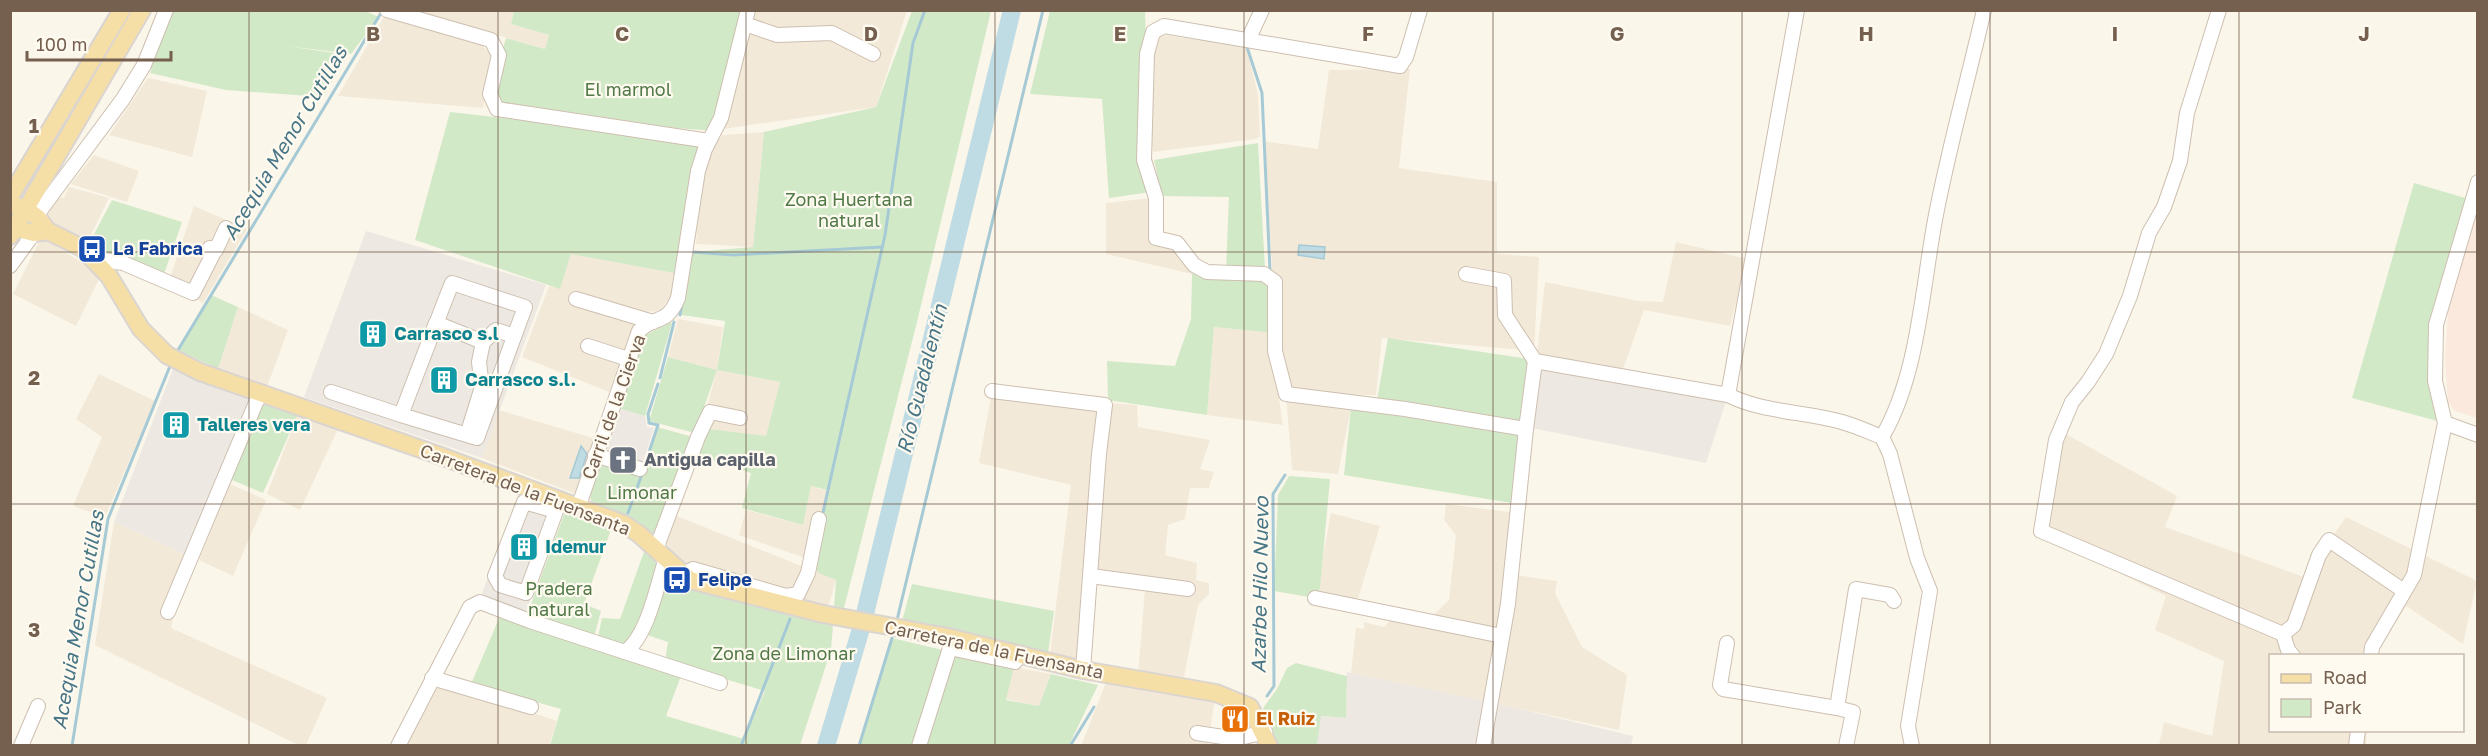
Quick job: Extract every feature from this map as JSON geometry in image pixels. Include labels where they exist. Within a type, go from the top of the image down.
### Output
[{"type":"main road","points":[[10,197],[122,10]]},
{"type":"main road","points":[[12,231],[31,219],[142,10]]},
{"type":"main road","name":"Carretera de la Fuensanta","points":[[31,219],[82,248],[109,276],[141,329],[167,355],[200,372],[391,439],[558,506],[578,508],[624,525],[684,574],[699,582],[823,614],[948,637],[1083,670],[1222,695],[1251,707],[1267,739]]},
{"type":"street","points":[[10,266],[31,219],[123,99],[144,65],[166,10]]},
{"type":"street","points":[[387,10],[491,40],[499,55],[490,94],[497,109],[709,141]]},
{"type":"street","points":[[1248,40],[1262,10]]},
{"type":"street","points":[[1420,10],[1406,57],[1400,66],[1164,26],[1153,32],[1147,54],[1144,160],[1156,198],[1156,238],[1177,243],[1194,265],[1207,272],[1264,274],[1275,282],[1275,351],[1286,394],[1405,409],[1526,429]]},
{"type":"street","points":[[1728,395],[1797,10]]},
{"type":"street","points":[[1882,437],[1894,417],[1920,324],[1935,220],[1984,10]]},
{"type":"street","points":[[2219,10],[2187,113],[2180,161],[2164,207],[2149,233],[2130,296],[2106,354],[2072,402],[2056,440],[2041,531],[2283,634],[2291,654]]},
{"type":"street","points":[[746,17],[777,35],[831,33],[873,54]]},
{"type":"street","name":"Carril de la Cierva","points":[[578,508],[639,331],[644,325],[664,319],[673,310],[678,298],[698,171],[709,141],[721,118],[746,17]]},
{"type":"street","points":[[2371,654],[2372,647],[2414,575],[2445,423],[2435,381],[2436,325],[2478,182]]},
{"type":"street","points":[[92,258],[123,263],[193,293],[213,254],[207,251],[210,248],[216,250],[226,228]]},
{"type":"street","points":[[1466,274],[1504,281],[1505,315],[1535,361],[1508,604],[1483,746]]},
{"type":"street","points":[[331,392],[400,415],[477,438],[525,307],[452,283],[400,415]]},
{"type":"street","points":[[576,299],[653,322]]},
{"type":"street","points":[[391,439],[436,323],[483,342]]},
{"type":"street","points":[[467,435],[482,387],[479,362],[483,342],[496,330],[514,336]]},
{"type":"street","points":[[588,346],[628,359]]},
{"type":"street","points":[[1535,361],[1728,395],[1744,403],[1780,412],[1842,422],[1882,437],[1890,454],[1917,558],[1930,591],[1908,726],[1912,746]]},
{"type":"street","points":[[992,391],[1105,405],[1099,454],[1083,670]]},
{"type":"street","points":[[168,612],[260,393]]},
{"type":"street","points":[[625,652],[633,646],[642,631],[661,554],[701,428],[710,412],[740,418]]},
{"type":"street","points":[[2445,423],[2478,435]]},
{"type":"street","points":[[595,455],[640,469]]},
{"type":"street","points":[[524,502],[558,506],[526,593],[500,585],[495,576],[524,502]]},
{"type":"street","points":[[684,574],[693,569],[786,596],[798,594],[808,573],[819,519]]},
{"type":"street","points":[[2283,634],[2294,625],[2319,555],[2329,540],[2404,591]]},
{"type":"street","points":[[1091,576],[1188,589]]},
{"type":"street","points":[[1837,708],[1856,589],[1890,595],[1894,601]]},
{"type":"street","points":[[1315,598],[1502,636]]},
{"type":"street","points":[[398,746],[470,607],[480,602],[530,621],[720,683]]},
{"type":"street","points":[[1727,643],[1720,685],[1723,689],[1853,712],[1846,746]]},
{"type":"street","points":[[919,746],[950,648],[1015,662],[1019,655]]},
{"type":"street","points":[[432,678],[531,706]]},
{"type":"street","points":[[21,746],[38,706]]},
{"type":"street","points":[[1197,733],[1222,741],[1267,739]]},
{"type":"shaded area","points":[[412,11],[514,11],[511,24],[549,35],[546,49]]},
{"type":"shaded area","points":[[752,11],[907,11],[876,107],[723,129]]},
{"type":"shaded area","points":[[384,17],[478,42],[493,56],[483,108],[338,96]]},
{"type":"shaded area","points":[[1156,34],[1247,47],[1258,96],[1260,136],[1256,139],[1153,152],[1148,104]]},
{"type":"shaded area","points":[[1410,69],[1399,168],[1497,182],[1497,254],[1539,257],[1534,351],[1382,338],[1376,395],[1293,394],[1352,402],[1338,474],[1292,470],[1286,394],[1275,314],[1264,141],[1318,149],[1329,70]]},
{"type":"shaded area","points":[[148,78],[207,91],[192,157],[109,135]]},
{"type":"shaded area","points":[[764,132],[753,247],[696,244],[703,156],[723,135]]},
{"type":"shaded area","points":[[94,155],[139,171],[127,202],[71,184]]},
{"type":"shaded area","points":[[69,187],[109,198],[87,243],[49,223],[45,215],[58,196],[64,198]]},
{"type":"shaded area","points":[[1151,198],[1156,238],[1177,243],[1207,272],[1192,274],[1106,254],[1106,203]]},
{"type":"shaded area","points":[[194,206],[247,229],[203,303],[169,281]]},
{"type":"shaded area","points":[[2477,212],[2477,418],[2455,411],[2448,402],[2445,359],[2448,312]]},
{"type":"shaded area","points":[[366,231],[546,285],[482,458],[304,397]]},
{"type":"shaded area","points":[[40,240],[47,240],[101,275],[76,326],[13,294]]},
{"type":"shaded area","points":[[1676,242],[1747,259],[1730,326],[1644,310],[1622,372],[1537,353],[1545,282],[1639,301],[1663,302]]},
{"type":"shaded area","points":[[571,254],[674,273],[670,298],[659,311],[640,312],[609,392],[522,357],[549,286],[560,288]]},
{"type":"shaded area","points":[[238,307],[288,330],[267,387],[218,369]]},
{"type":"shaded area","points":[[678,319],[723,327],[717,370],[668,357]]},
{"type":"shaded area","points":[[1214,327],[1275,333],[1276,379],[1283,425],[1207,415]]},
{"type":"shaded area","points":[[1535,361],[1728,395],[1706,463],[1532,428]]},
{"type":"shaded area","points":[[174,366],[257,392],[186,555],[114,522]]},
{"type":"shaded area","points":[[717,370],[780,382],[766,437],[701,428]]},
{"type":"shaded area","points":[[99,374],[155,401],[105,517],[73,506],[102,437],[76,419]]},
{"type":"shaded area","points":[[992,391],[1100,409],[1082,663],[1050,654],[1071,485],[979,463]]},
{"type":"shaded area","points":[[1107,403],[1137,405],[1138,427],[1210,440],[1200,469],[1214,472],[1209,488],[1190,488],[1185,519],[1168,525],[1165,555],[1197,563],[1196,580],[1209,583],[1209,594],[1198,605],[1184,677],[1138,674],[1145,589],[1096,579]]},
{"type":"shaded area","points":[[618,408],[645,416],[647,427],[654,428],[643,462],[604,450]]},
{"type":"shaded area","points":[[499,410],[596,439],[576,494],[482,458]]},
{"type":"shaded area","points":[[298,414],[338,429],[300,510],[267,494]]},
{"type":"shaded area","points":[[2062,432],[2177,496],[2165,527],[2304,577],[2346,517],[2477,581],[2463,644],[2406,606],[2376,654],[2269,654],[2269,732],[2367,732],[2366,745],[2159,745],[2164,722],[2212,736],[2224,661],[2155,630],[2166,596],[2064,546],[2048,524]]},
{"type":"shaded area","points":[[230,484],[266,500],[233,576],[199,560]]},
{"type":"shaded area","points":[[811,486],[828,491],[813,561],[739,535],[746,510],[803,525]]},
{"type":"shaded area","points":[[519,492],[562,511],[526,612],[481,596]]},
{"type":"shaded area","points":[[1446,504],[1525,514],[1516,575],[1557,581],[1555,593],[1582,647],[1627,675],[1619,730],[1351,673],[1356,628],[1364,629],[1364,622],[1384,627],[1392,618],[1424,624],[1449,600],[1456,535],[1444,520]]},
{"type":"shaded area","points":[[1331,513],[1380,526],[1357,602],[1315,598]]},
{"type":"shaded area","points":[[674,515],[836,580],[828,608],[694,572],[659,539]]},
{"type":"shaded area","points":[[114,522],[186,555],[171,628],[327,698],[306,745],[298,745],[95,645]]},
{"type":"shaded area","points":[[1014,667],[1051,674],[1039,706],[1006,699]]},
{"type":"shaded area","points":[[1347,672],[1484,701],[1475,745],[1317,746],[1320,716],[1346,718]]},
{"type":"shaded area","points":[[432,678],[557,721],[549,745],[407,746]]},
{"type":"shaded area","points":[[1107,680],[1215,698],[1208,745],[1081,746]]},
{"type":"shaded area","points":[[1494,703],[1633,736],[1631,745],[1486,746]]},
{"type":"green space","points":[[363,10],[379,17],[351,54],[286,46],[348,55],[323,97],[226,90],[150,73],[169,11]]},
{"type":"green space","name":"El marmol","points":[[514,11],[740,11],[714,131],[676,128],[562,111],[497,109],[491,88],[506,38],[545,49],[549,35],[511,24]]},
{"type":"green space","name":"Zona Huertana natural","points":[[912,11],[991,11],[917,322],[844,608],[834,607],[836,580],[818,573],[813,561],[827,490],[811,486],[803,525],[742,508],[751,473],[697,455],[701,428],[766,436],[780,382],[717,370],[725,321],[681,315],[693,252],[753,247],[764,132],[876,107]]},
{"type":"green space","points":[[1050,11],[1145,11],[1151,192],[1109,198],[1102,99],[1030,94]]},
{"type":"green space","points":[[450,112],[699,140],[674,273],[571,254],[560,289],[415,240]]},
{"type":"green space","points":[[1258,143],[1265,269],[1226,269],[1229,197],[1162,196],[1154,160]]},
{"type":"green space","points":[[2414,183],[2472,200],[2436,325],[2445,423],[2352,398]]},
{"type":"green space","points":[[112,200],[182,222],[163,277],[100,255],[89,244]]},
{"type":"green space","points":[[1207,272],[1275,282],[1275,333],[1214,327],[1207,415],[1108,400],[1107,361],[1175,366],[1191,319],[1192,274]]},
{"type":"green space","points":[[211,295],[238,307],[218,369],[178,350]]},
{"type":"green space","points":[[672,323],[645,416],[618,408],[640,338]]},
{"type":"green space","points":[[1388,338],[1529,359],[1521,421],[1377,400]]},
{"type":"green space","points":[[668,357],[717,370],[695,433],[649,421]]},
{"type":"green space","points":[[259,397],[298,414],[263,493],[232,480]]},
{"type":"green space","points":[[1351,407],[1520,432],[1511,503],[1344,475]]},
{"type":"green space","name":"Limonar","points":[[657,427],[693,437],[658,538],[623,515],[592,503],[589,492],[604,449],[645,463]]},
{"type":"green space","points":[[1289,476],[1330,479],[1320,588],[1315,598],[1274,591],[1278,495]]},
{"type":"green space","name":"Pradera natural","points":[[566,509],[612,527],[584,604],[601,611],[594,637],[527,615]]},
{"type":"green space","points":[[645,549],[660,561],[635,636],[622,646],[598,637],[602,618],[620,619]]},
{"type":"green space","name":"Zona de Limonar","points":[[668,570],[772,608],[833,625],[831,650],[800,745],[550,745],[561,709],[471,684],[500,616],[681,676],[666,716],[744,739],[765,691],[665,661],[668,642],[641,633]]},
{"type":"green space","points":[[912,584],[1054,611],[1048,653],[902,621]]},
{"type":"green space","points":[[892,638],[1014,667],[1006,700],[1039,706],[1051,674],[1098,685],[1069,745],[859,746]]},
{"type":"green space","points":[[1296,663],[1347,676],[1346,718],[1321,716],[1317,745],[1276,745],[1263,708],[1277,689],[1287,668]]},
{"type":"water","points":[[1299,245],[1325,247],[1324,259],[1298,255]]},
{"type":"water","points":[[581,446],[587,454],[579,478],[570,478]]},
{"type":"waterway","points":[[822,517],[885,235],[913,43],[925,10]]},
{"type":"waterway","name":"Río Guadalentín","points":[[826,746],[863,622],[1012,10]]},
{"type":"waterway","points":[[897,620],[1043,10]]},
{"type":"waterway","name":"Acequia Menor Cutillas","points":[[178,350],[381,13]]},
{"type":"waterway","name":"Azarbe Hilo Nuevo","points":[[1247,47],[1262,93],[1270,271]]},
{"type":"waterway","points":[[691,255],[693,252],[733,255],[882,247]]},
{"type":"waterway","points":[[680,315],[682,303]]},
{"type":"waterway","points":[[660,378],[674,322]]},
{"type":"waterway","name":"Acequia Menor Cutillas","points":[[72,746],[108,519],[170,366]]},
{"type":"waterway","points":[[644,467],[658,425],[649,423],[648,414],[658,384]]},
{"type":"waterway","points":[[628,513],[642,474]]},
{"type":"waterway","name":"Azarbe Hilo Nuevo","points":[[1267,696],[1274,686],[1273,494],[1285,475]]},
{"type":"waterway","points":[[741,746],[790,619]]},
{"type":"waterway","points":[[859,746],[892,638]]},
{"type":"waterway","name":"Azarbe Hilo Nuevo","points":[[1070,746],[1094,707]]},
{"type":"place","name":"La Fabrica","points":[[92,249]]},
{"type":"place","name":"Carrasco s.l","points":[[373,334]]},
{"type":"place","name":"Carrasco s.l.","points":[[444,380]]},
{"type":"place","name":"Talleres vera","points":[[176,425]]},
{"type":"place","name":"Antigua capilla","points":[[623,460]]},
{"type":"place","name":"Idemur","points":[[524,547]]},
{"type":"place","name":"Felipe","points":[[677,580]]},
{"type":"place","name":"El Ruiz","points":[[1235,719]]}]
